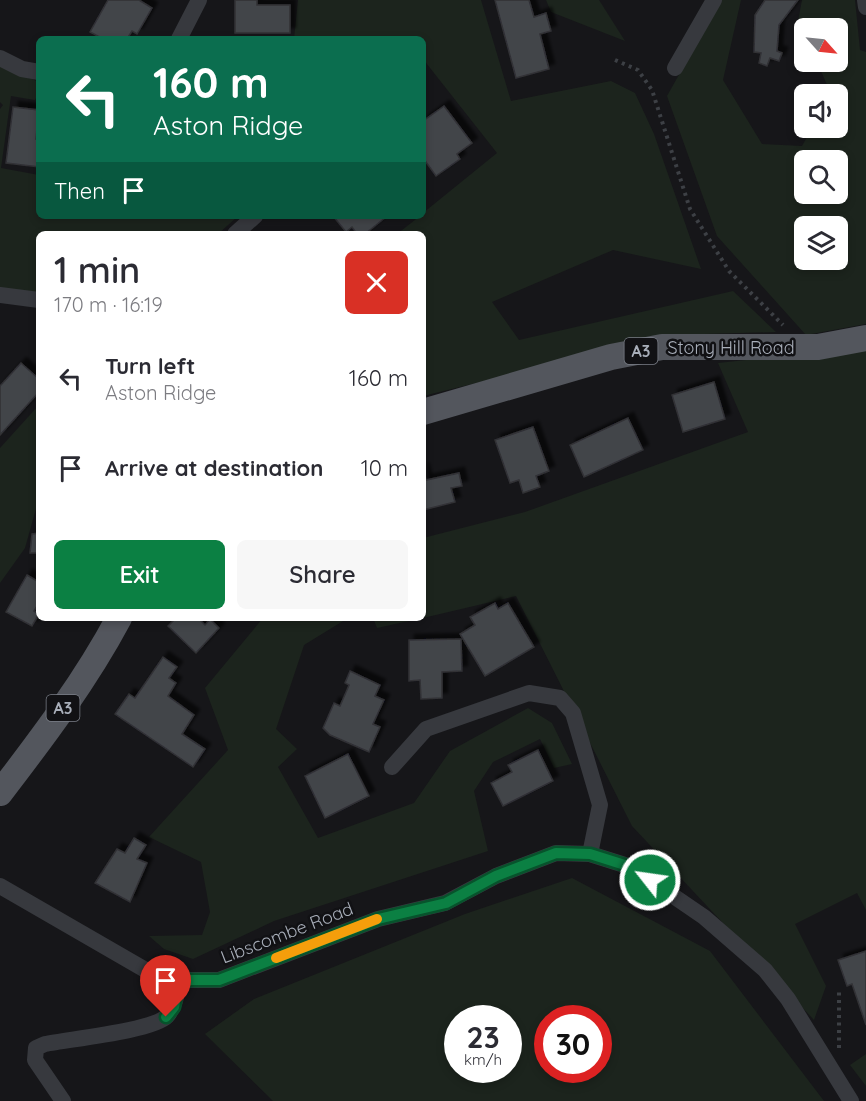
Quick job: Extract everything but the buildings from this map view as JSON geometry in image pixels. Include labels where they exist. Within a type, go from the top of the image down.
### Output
[{"type":"main road","name":"Stony Hill Road","points":[[426,411],[611,357],[662,347],[818,347],[866,338]]},
{"type":"main road","name":"A3","points":[[0,793],[49,729],[105,645],[117,621]]},
{"type":"street","points":[[181,36],[199,0]]},
{"type":"street","points":[[675,68],[714,0]]},
{"type":"street","points":[[865,0],[866,7]]},
{"type":"street","points":[[0,58],[22,69],[36,71]]},
{"type":"street","points":[[238,231],[252,219]]},
{"type":"street","points":[[0,295],[36,300]]},
{"type":"street","points":[[392,767],[426,729],[528,693],[560,698],[573,713],[600,805],[590,854]]},
{"type":"street","name":"Libscombe Road","points":[[0,886],[149,972],[179,980],[219,980],[378,919],[446,903],[496,876],[556,853],[590,854],[631,867],[704,917],[765,970],[788,999],[850,1101]]},
{"type":"street","points":[[63,1101],[35,1060],[36,1048],[45,1044],[153,1023],[166,1017],[174,1007],[179,980]]},
{"type":"path","points":[[615,60],[638,70],[652,90],[690,209],[729,271],[805,347]]},
{"type":"path","points":[[838,1082],[840,992]]},
{"type":"shaded area","points":[[298,0],[481,0],[511,101],[611,81],[635,93],[654,134],[701,269],[613,250],[492,302],[519,340],[733,291],[776,332],[672,335],[426,395],[426,231],[401,231],[416,219],[426,219],[426,211],[497,153],[426,63],[426,36],[294,36]]},
{"type":"shaded area","points":[[546,0],[599,0],[625,41],[551,12]]},
{"type":"shaded area","points":[[721,0],[741,0],[723,80],[762,144],[802,146],[806,138],[848,138],[848,84],[827,84],[821,72],[848,72],[848,18],[799,18],[802,0],[855,0],[860,50],[866,52],[866,324],[806,335],[717,236],[667,96]]},
{"type":"shaded area","points":[[0,65],[36,81],[35,100],[11,96],[1,168],[36,174],[36,219],[235,219],[221,231],[36,231],[36,294],[0,289],[0,109],[3,105],[0,102]]},
{"type":"shaded area","points":[[866,347],[866,910],[857,893],[795,924],[826,986],[814,1020],[632,826],[516,596],[426,617],[426,537],[525,512],[748,432],[718,363]]},
{"type":"shaded area","points":[[36,408],[36,509],[25,548],[0,583],[0,448]]},
{"type":"shaded area","points":[[261,621],[343,621],[304,645],[276,729],[297,749],[278,767],[318,838],[414,803],[450,751],[528,708],[552,723],[572,764],[554,768],[540,739],[493,762],[474,791],[488,851],[274,921],[193,959],[164,949],[149,936],[202,935],[210,912],[201,862],[149,837],[228,750],[205,688]]},
{"type":"shaded area","points":[[374,621],[408,621],[377,628]]},
{"type":"shaded area","points":[[572,878],[710,951],[824,1101],[273,1101],[205,1034],[254,999],[465,914]]},
{"type":"shaded area","points":[[866,1054],[866,1086],[850,1065]]},
{"type":"slow traffic","points":[[276,958],[377,919]]},
{"type":"route","points":[[166,1017],[174,1007],[179,980],[219,980],[378,919],[446,903],[496,876],[556,853],[590,854],[631,867],[650,880]]}]
